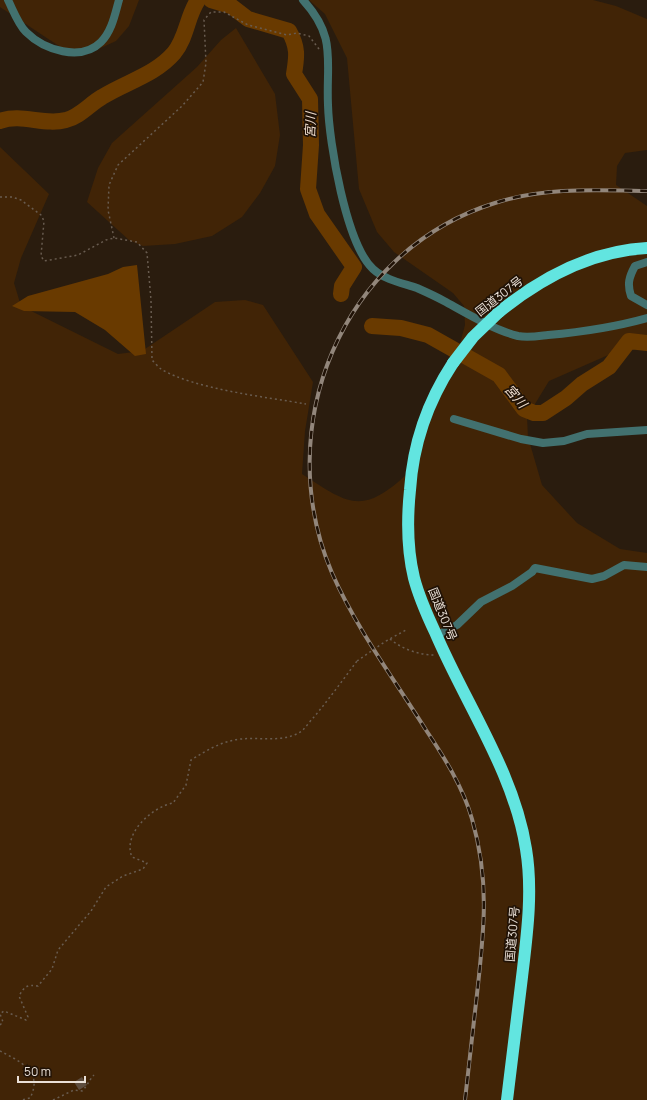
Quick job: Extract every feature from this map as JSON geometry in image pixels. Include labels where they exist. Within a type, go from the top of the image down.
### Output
[{"type":"highway","name":"国道307号","points":[[507,1100],[528,915],[528,868],[526,849],[514,802],[499,764],[444,654],[414,579],[409,544],[408,505],[411,470],[419,435],[436,392],[453,363],[473,337],[499,312],[530,288],[564,269],[601,255],[647,248]]},
{"type":"street","points":[[8,0],[25,31],[36,40],[68,52],[81,53],[92,49],[102,42],[110,29],[119,0]]},
{"type":"street","points":[[303,0],[316,14],[326,37],[329,57],[328,105],[338,180],[350,224],[359,249],[373,269],[384,277],[435,296],[478,319],[519,336],[558,334],[647,318]]},
{"type":"street","points":[[647,262],[635,266],[630,276],[628,286],[631,296],[647,305]]},
{"type":"street","points":[[454,419],[522,440],[543,443],[564,441],[586,434],[647,430]]},
{"type":"street","points":[[436,636],[457,626],[481,602],[512,586],[532,572],[535,568],[592,579],[604,576],[624,565],[647,567]]},
{"type":"path","points":[[114,238],[108,210],[109,185],[118,166],[182,106],[202,82],[206,63],[204,20],[211,12],[224,12],[248,25],[287,35],[297,33],[309,36],[319,50],[329,57]]},
{"type":"path","points":[[0,197],[12,197],[21,200],[41,215],[44,221],[41,256],[44,262],[78,255],[106,240],[114,238],[138,242],[147,253],[151,300],[152,360],[160,368],[192,382],[306,404]]},
{"type":"path","points":[[0,1025],[3,1022],[0,1014],[4,1011],[26,1020],[28,1017],[19,996],[24,988],[31,985],[38,986],[52,969],[58,950],[91,911],[106,887],[123,876],[143,869],[147,863],[132,857],[130,850],[134,831],[153,813],[165,805],[174,803],[186,785],[191,760],[209,748],[222,743],[242,739],[290,736],[302,730],[334,694],[357,661],[386,641],[406,630]]},
{"type":"path","points":[[390,639],[395,643],[422,654],[444,654]]},
{"type":"path","points":[[0,1051],[26,1065],[33,1077],[34,1091],[30,1098],[22,1100]]},
{"type":"path","points":[[53,1100],[74,1090],[82,1091],[89,1084],[90,1079],[94,1076]]},
{"type":"shaded area","points":[[0,0],[139,0],[129,26],[116,41],[92,52],[62,48],[0,7]]},
{"type":"shaded area","points":[[309,0],[593,0],[616,6],[647,19],[647,150],[625,153],[617,166],[616,185],[647,206],[647,338],[549,381],[527,417],[528,437],[542,485],[577,523],[620,549],[647,553],[647,1100],[0,1100],[0,147],[49,194],[21,258],[14,283],[21,306],[118,354],[142,351],[215,302],[245,300],[263,305],[313,382],[305,431],[302,474],[331,493],[344,498],[355,501],[366,500],[378,496],[407,474],[455,362],[465,325],[464,306],[453,293],[394,252],[377,232],[359,189],[347,58],[325,14]]},
{"type":"shaded area","points":[[236,28],[275,94],[280,135],[275,166],[260,193],[242,217],[212,236],[175,244],[143,246],[129,240],[87,202],[98,168],[112,143],[197,67],[221,40]]},
{"type":"shaded area","points":[[137,265],[146,354],[135,356],[105,330],[75,312],[24,311],[12,306],[28,296],[108,274],[123,267]]},
{"type":"building","points":[[82,1077],[87,1085],[79,1090],[74,1082]]},
{"type":"waterway","name":"宮川","points":[[0,121],[16,118],[50,122],[66,120],[75,116],[111,92],[149,73],[166,61],[174,53],[182,40],[191,13],[198,0]]},
{"type":"waterway","name":"宮川","points":[[211,0],[231,6],[248,19],[289,31],[292,37],[296,52],[294,74],[310,99],[311,145],[308,189],[317,214],[354,267],[342,286],[341,294]]},
{"type":"waterway","name":"宮川","points":[[372,326],[401,328],[428,335],[499,375],[524,409],[534,413],[543,413],[566,398],[582,384],[609,367],[629,341],[647,343]]},
{"type":"railway","points":[[465,1100],[480,971],[483,927],[483,885],[478,842],[464,795],[440,751],[352,614],[332,573],[315,517],[310,461],[316,405],[332,352],[359,303],[396,261],[441,227],[495,203],[532,194],[570,191],[647,191]]}]
